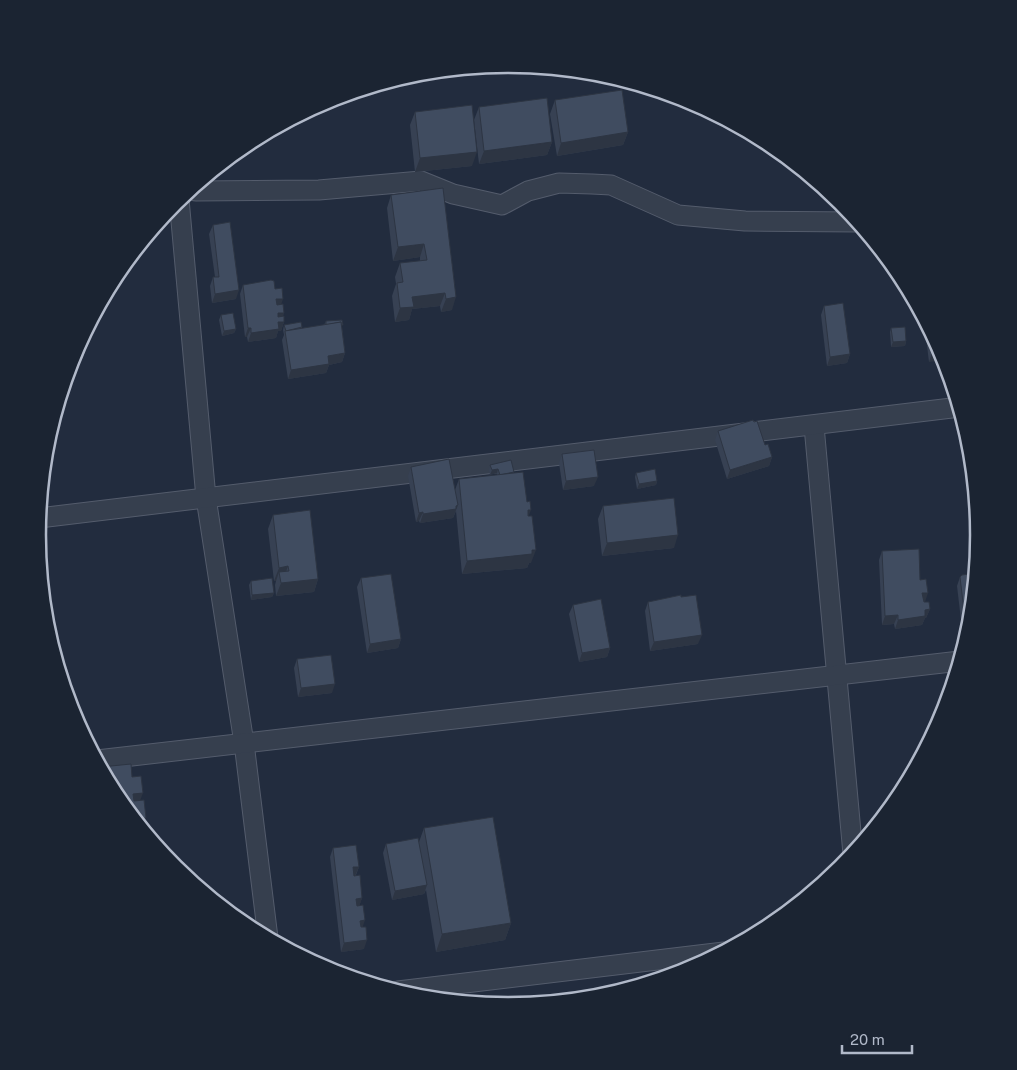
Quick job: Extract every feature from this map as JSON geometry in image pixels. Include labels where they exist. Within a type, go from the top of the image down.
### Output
[{"type":"street","points":[[200,191],[319,190],[421,181],[453,194],[502,205],[528,191],[559,183],[592,184],[611,185],[678,215],[745,221],[848,222]]},
{"type":"street","points":[[180,210],[206,498],[244,743],[267,928]]},
{"type":"street","points":[[47,517],[953,408]]},
{"type":"street","points":[[814,426],[852,844]]},
{"type":"street","points":[[104,759],[953,662]]},
{"type":"street","points":[[420,988],[702,955]]},
{"type":"building","points":[[622,90],[628,132],[561,143],[555,100]]},
{"type":"building","points":[[547,98],[552,142],[484,151],[479,107]]},
{"type":"building","points":[[472,105],[477,152],[420,158],[415,112]]},
{"type":"building","points":[[443,188],[456,297],[446,299],[445,293],[412,297],[414,307],[400,308],[397,283],[403,282],[400,263],[427,260],[424,244],[398,247],[391,195]]},
{"type":"building","points":[[230,222],[239,290],[215,294],[213,277],[219,277],[213,225]]},
{"type":"building","points":[[274,281],[275,289],[282,288],[283,299],[276,299],[277,305],[283,304],[284,313],[278,313],[278,317],[284,316],[284,322],[278,322],[279,329],[251,333],[251,328],[248,328],[243,285]]},
{"type":"building","points":[[843,303],[850,354],[830,357],[824,306]]},
{"type":"building","points":[[233,313],[236,329],[224,331],[221,315]]},
{"type":"building","points":[[342,320],[343,325],[341,325],[341,322],[326,325],[326,321]]},
{"type":"building","points":[[301,322],[302,327],[286,331],[284,325]]},
{"type":"building","points":[[341,322],[345,353],[328,356],[329,364],[291,370],[285,331]]},
{"type":"building","points":[[905,327],[906,341],[893,342],[891,328]]},
{"type":"building","points":[[753,420],[754,422],[757,421],[765,445],[768,444],[772,457],[730,470],[718,431]]},
{"type":"building","points":[[594,450],[598,477],[566,481],[562,454]]},
{"type":"building","points":[[449,459],[458,505],[456,509],[419,513],[411,467]]},
{"type":"building","points":[[511,460],[514,472],[500,475],[498,469],[492,470],[490,465]]},
{"type":"building","points":[[655,469],[657,481],[639,484],[636,473]]},
{"type":"building","points":[[523,472],[527,502],[530,501],[531,510],[528,510],[528,516],[532,516],[536,550],[532,550],[532,554],[467,561],[459,479]]},
{"type":"building","points":[[674,498],[678,535],[607,543],[603,506]]},
{"type":"building","points":[[310,510],[318,579],[281,583],[279,572],[289,571],[288,566],[279,568],[273,515]]},
{"type":"building","points":[[919,549],[920,580],[926,579],[928,593],[922,593],[924,602],[929,602],[930,609],[925,610],[925,616],[898,620],[898,615],[885,616],[882,551]]},
{"type":"building","points":[[391,574],[401,639],[370,644],[361,578]]},
{"type":"building","points":[[969,574],[964,611],[960,577]]},
{"type":"building","points":[[272,578],[274,593],[252,595],[251,581]]},
{"type":"building","points":[[681,595],[681,597],[696,595],[702,635],[654,642],[648,602]]},
{"type":"building","points":[[601,599],[610,648],[582,653],[573,605]]},
{"type":"building","points":[[331,655],[335,684],[301,688],[297,659]]},
{"type":"building","points":[[131,764],[132,777],[141,776],[143,793],[133,794],[134,801],[144,800],[146,818],[144,818],[124,792],[108,766]]},
{"type":"building","points":[[493,817],[511,923],[442,934],[424,828]]},
{"type":"building","points":[[418,838],[427,885],[395,891],[386,844]]},
{"type":"building","points":[[356,845],[359,867],[353,867],[354,876],[360,875],[362,898],[356,899],[357,906],[363,905],[365,920],[360,921],[361,927],[366,927],[367,940],[344,943],[333,848]]}]
